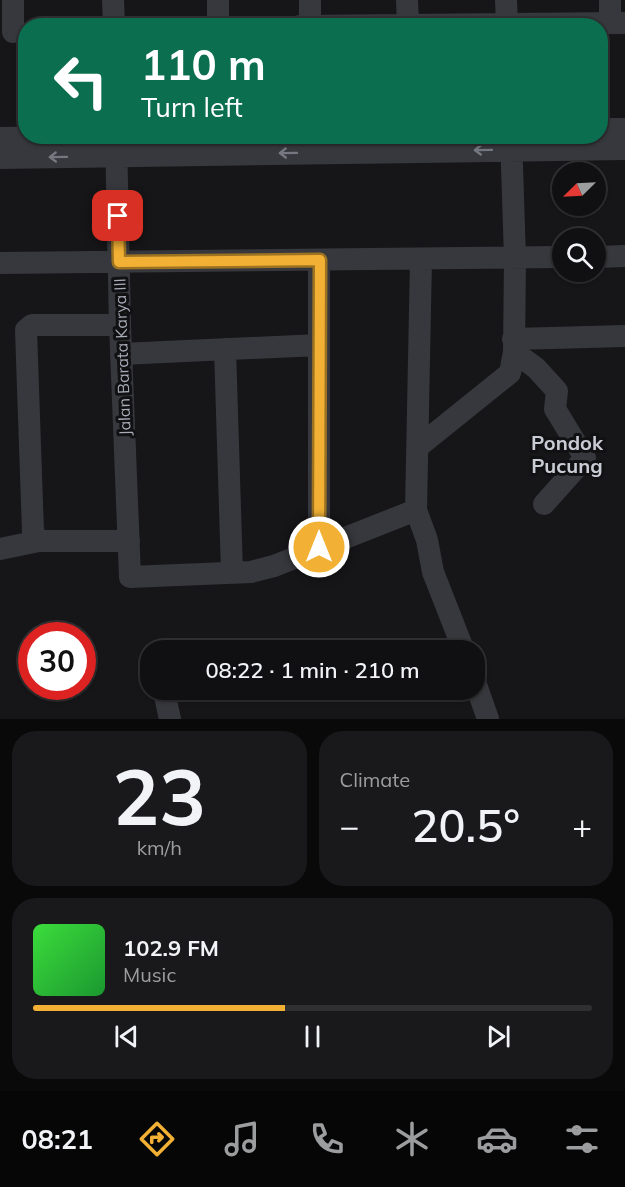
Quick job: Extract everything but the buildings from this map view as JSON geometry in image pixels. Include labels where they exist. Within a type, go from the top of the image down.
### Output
[{"type":"street","points":[[13,0],[13,32]]},
{"type":"street","points":[[113,0],[114,18]]},
{"type":"street","points":[[218,0],[218,18]]},
{"type":"street","points":[[310,0],[310,18]]},
{"type":"street","points":[[407,0],[408,18]]},
{"type":"street","points":[[610,0],[618,23]]},
{"type":"street","points":[[482,18],[507,16],[539,18]]},
{"type":"street","points":[[608,129],[625,129]]},
{"type":"street","points":[[0,138],[18,138]]},
{"type":"street","points":[[0,158],[98,144]]},
{"type":"street","name":"Jalan Barata Karya III","points":[[119,144],[120,325],[130,577],[232,572]]},
{"type":"street","points":[[418,447],[510,373],[514,346],[515,258],[512,144]]},
{"type":"street","points":[[531,144],[625,149]]},
{"type":"street","points":[[606,257],[625,256]]},
{"type":"street","points":[[0,263],[552,257]]},
{"type":"street","points":[[421,258],[416,510],[427,540],[433,572],[460,640]]},
{"type":"street","points":[[319,547],[320,260]]},
{"type":"street","points":[[39,541],[33,532],[26,330],[33,325],[120,325]]},
{"type":"street","points":[[514,346],[625,336]]},
{"type":"street","points":[[121,354],[320,345]]},
{"type":"street","points":[[514,346],[557,391],[555,409],[585,458],[544,504]]},
{"type":"street","points":[[225,349],[232,572],[274,566],[416,510]]},
{"type":"street","points":[[0,549],[39,541],[129,541]]},
{"type":"street","points":[[166,700],[170,719]]},
{"type":"street","points":[[481,700],[488,719]]},
{"type":"district","name":"Pondok Pucung","points":[[567,454]]},
{"type":"route","points":[[118,216],[119,262],[320,260],[319,547]]}]
